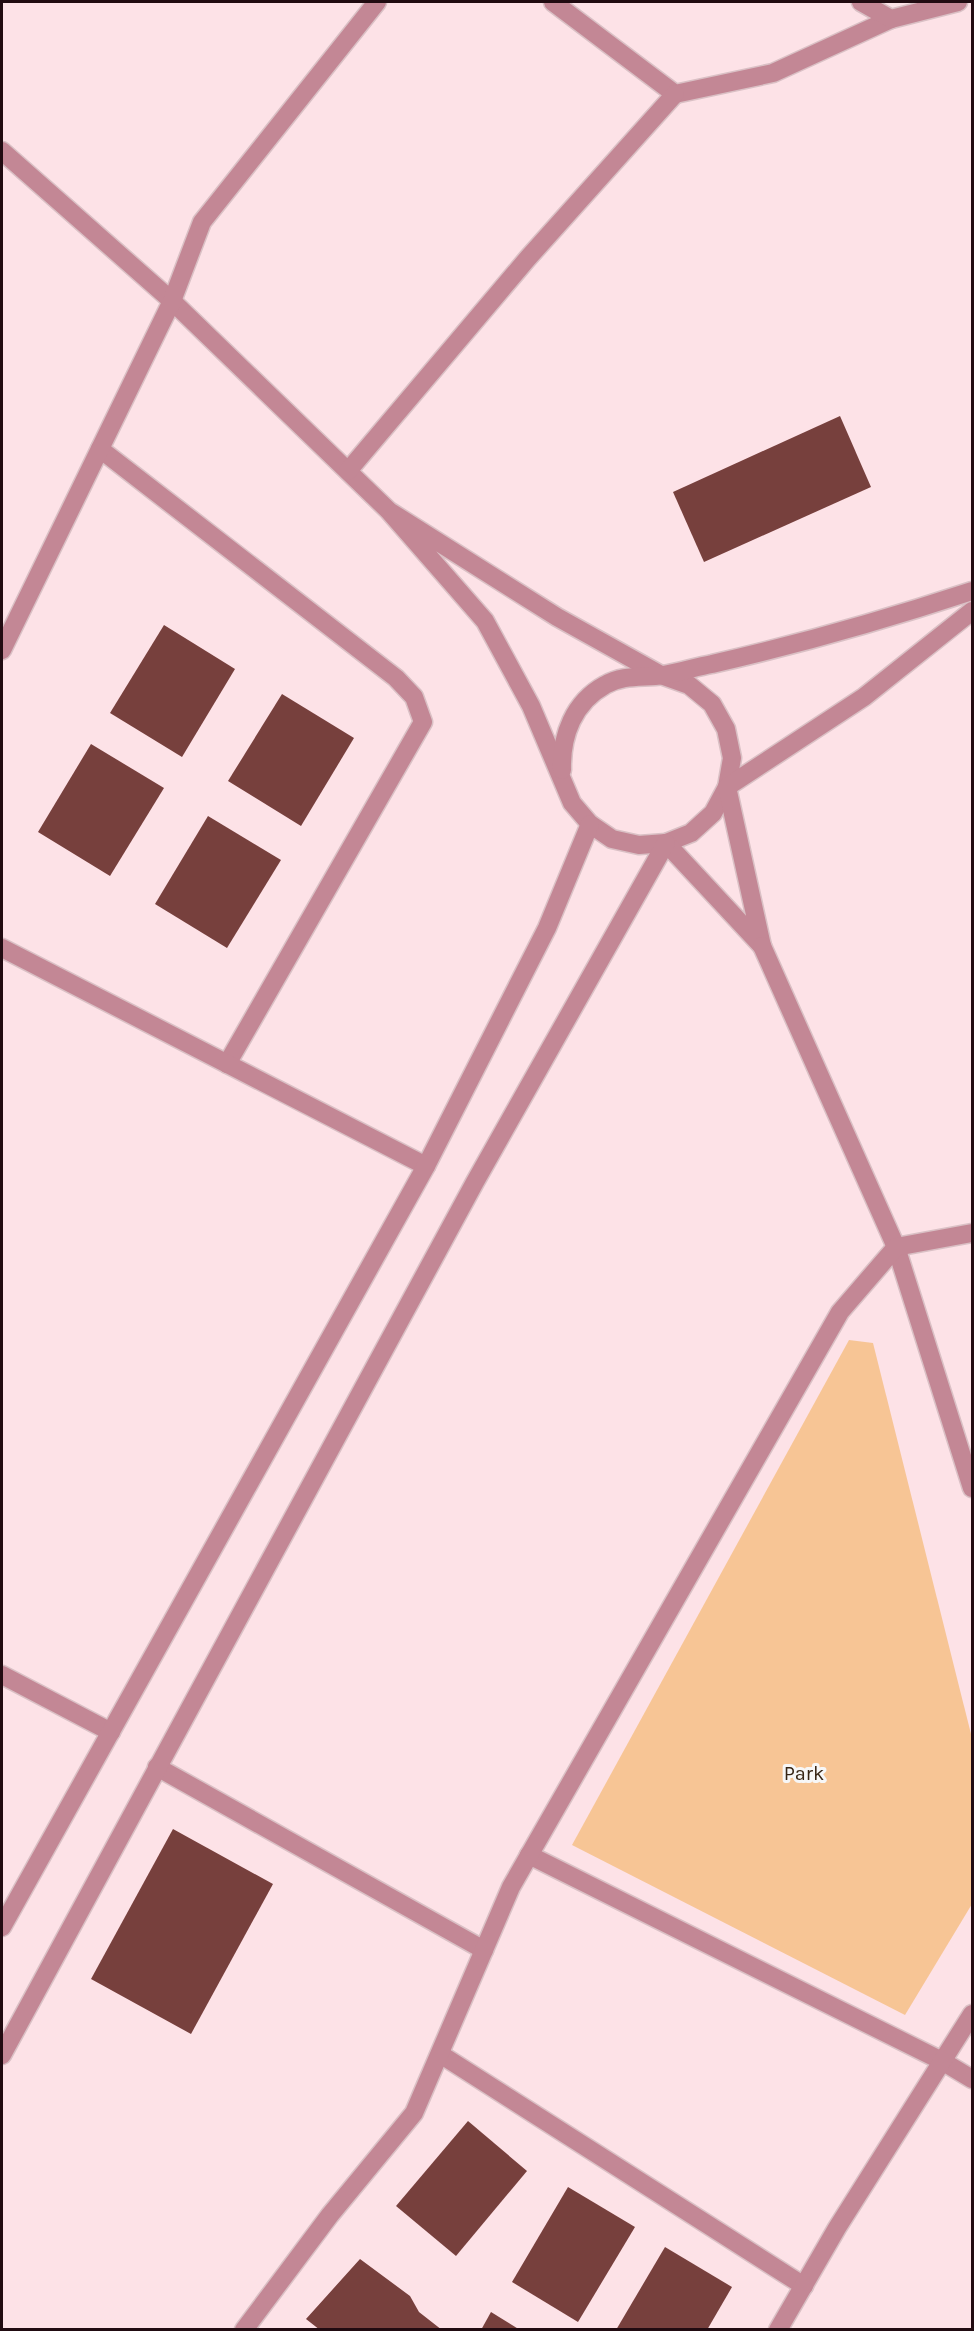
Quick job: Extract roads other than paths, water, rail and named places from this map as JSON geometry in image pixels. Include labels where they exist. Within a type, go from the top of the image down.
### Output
[{"type":"street","points":[[2,650],[172,301],[202,222],[377,2]]},
{"type":"street","points":[[553,2],[675,94]]},
{"type":"street","points":[[861,2],[891,19]]},
{"type":"street","points":[[348,471],[528,258],[675,94],[773,73],[891,19],[958,2]]},
{"type":"street","points":[[2,152],[172,301],[389,511],[485,621],[531,706],[572,803],[590,824],[612,838],[639,845],[666,843],[691,833],[713,813],[728,788],[864,697],[972,611]]},
{"type":"street","points":[[100,449],[396,678],[414,697],[423,722],[227,1064]]},
{"type":"street","points":[[389,511],[557,617],[661,675],[689,685],[712,704],[726,729],[732,758],[728,788],[762,946],[896,1247],[972,1488]]},
{"type":"street","points":[[562,777],[562,750],[567,732],[584,701],[606,684],[632,675],[661,675],[871,624],[972,591]]},
{"type":"street","points":[[2,1927],[426,1166],[547,928],[590,824]]},
{"type":"street","points":[[666,843],[762,946]]},
{"type":"street","points":[[2,2055],[469,1193],[666,843]]},
{"type":"street","points":[[2,948],[426,1166]]},
{"type":"street","points":[[249,2328],[330,2215],[414,2113],[511,1887],[840,1312],[896,1247],[972,1233]]},
{"type":"street","points":[[2,1675],[111,1732]]},
{"type":"street","points":[[158,1767],[484,1950]]},
{"type":"street","points":[[530,1855],[942,2061],[972,2079]]},
{"type":"street","points":[[778,2330],[972,2013]]},
{"type":"street","points":[[440,2054],[804,2286]]},
{"type":"park label","name":"Park","points":[[804,1773]]}]
